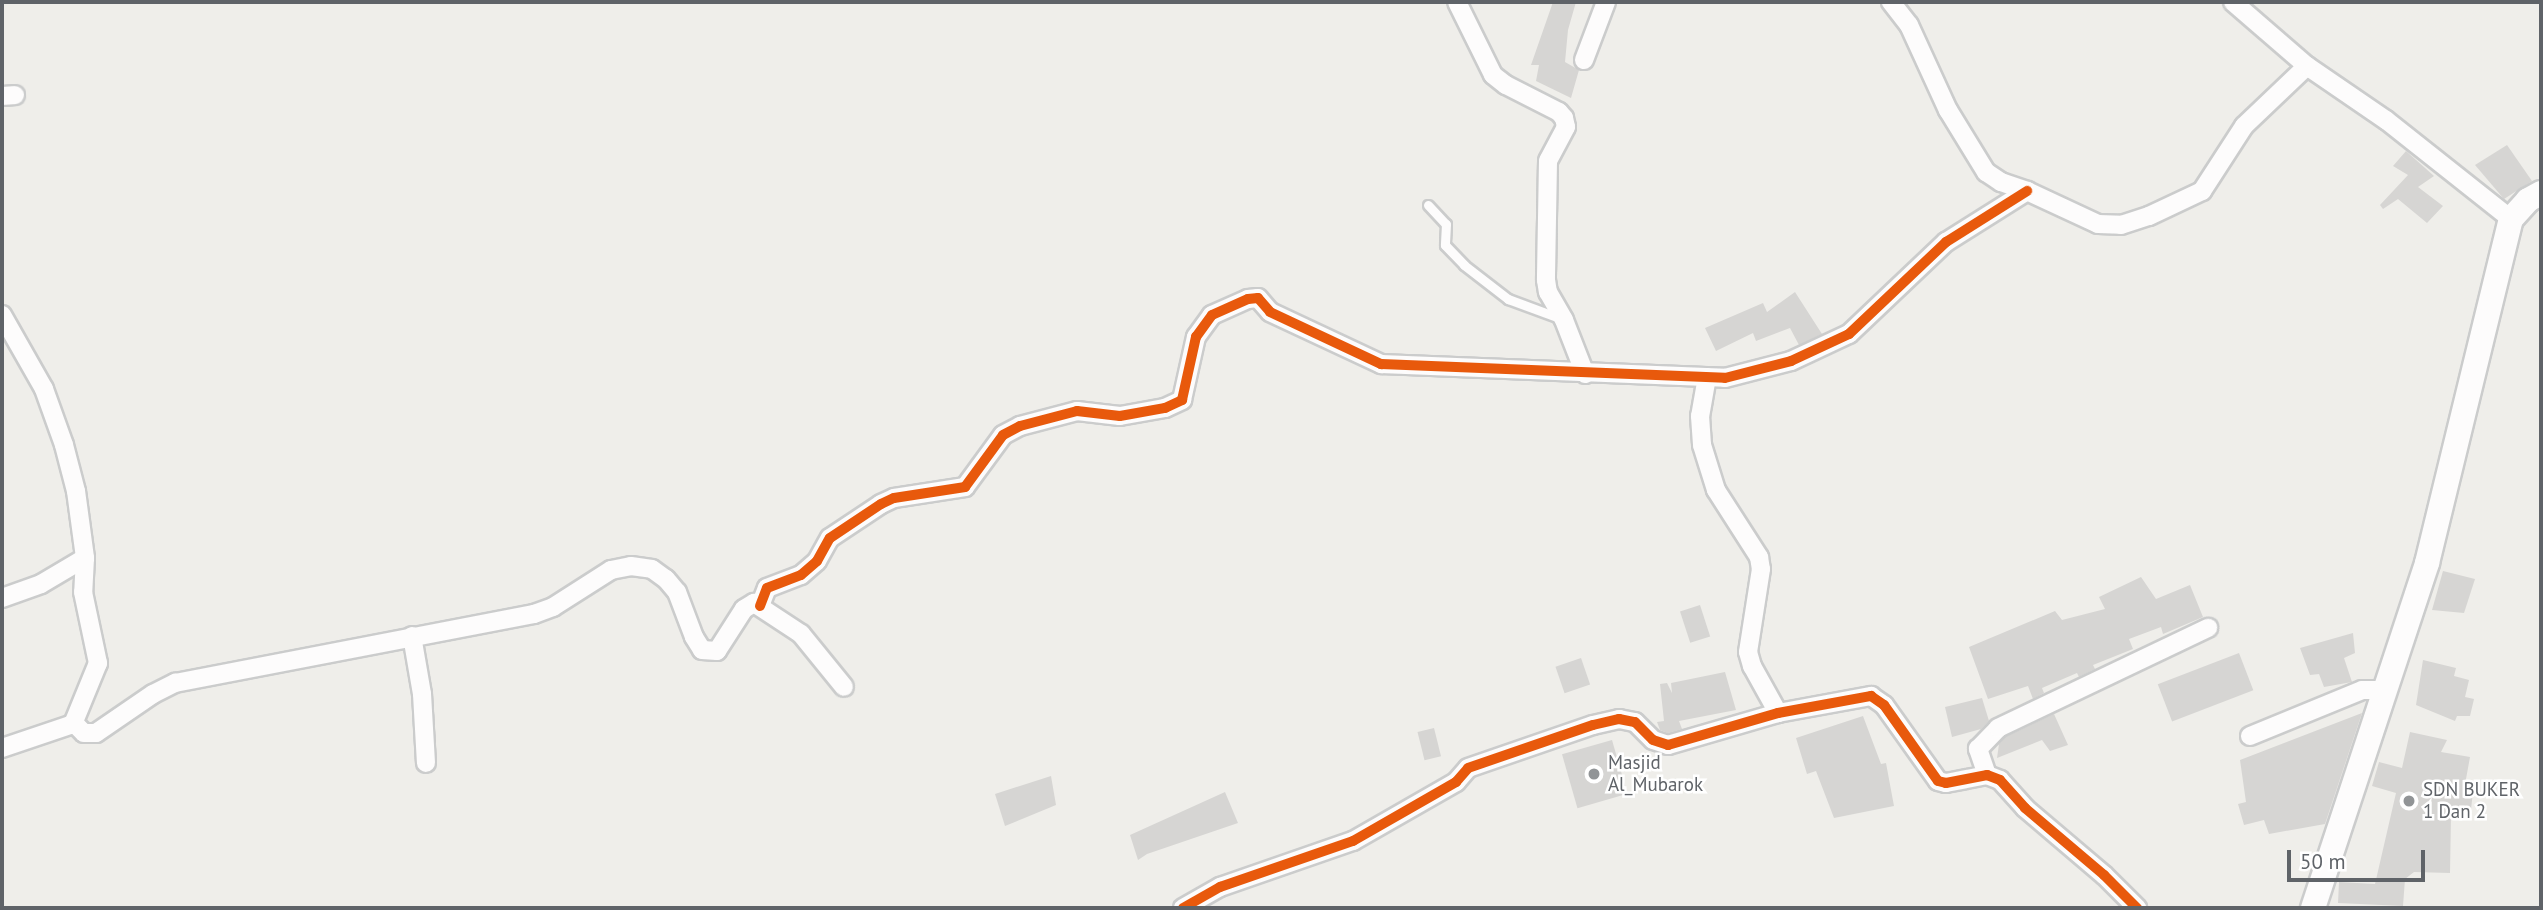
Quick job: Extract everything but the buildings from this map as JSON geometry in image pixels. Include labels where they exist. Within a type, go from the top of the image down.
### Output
[{"type":"street","points":[[1457,2],[1475,44],[1493,75],[1506,85],[1559,112],[1563,118],[1566,127],[1548,161],[1546,280],[1548,292],[1564,320],[1585,374]]},
{"type":"street","points":[[1584,60],[1606,2]]},
{"type":"street","points":[[1891,2],[1909,25],[1948,110],[1986,172],[2001,182],[2107,226],[2149,216],[2193,198],[2210,181],[2244,126],[2307,66]]},
{"type":"street","points":[[2233,2],[2307,66],[2386,120],[2511,219]]},
{"type":"street","points":[[760,606],[767,588],[807,570],[830,538],[881,504],[894,498],[965,488],[1003,435],[1020,426],[1077,411],[1120,416],[1165,408],[1182,400],[1196,338],[1212,315],[1248,299],[1258,298],[1270,312],[1381,364],[1725,378],[1791,361],[1849,334],[1946,242],[2027,191]]},
{"type":"street","points":[[2313,908],[2340,835],[2427,563],[2511,219],[2528,200],[2541,193]]},
{"type":"street","points":[[2,315],[44,389],[64,446],[76,491],[85,558],[83,592],[98,663],[73,724],[2,748]]},
{"type":"street","points":[[1707,377],[1700,416],[1702,444],[1716,490],[1759,558],[1761,569],[1748,652],[1752,666],[1778,713]]},
{"type":"street","points":[[2,598],[41,584],[85,558]]},
{"type":"street","points":[[73,724],[85,733],[96,733],[153,694],[175,683],[225,676],[412,636],[534,614],[553,607],[611,570],[631,566],[652,569],[666,579],[677,592],[694,637],[702,650],[710,653],[717,651],[729,636],[744,608],[754,603],[800,634],[845,687]]},
{"type":"street","points":[[1987,775],[1978,749],[1998,728],[2208,628]]},
{"type":"street","points":[[412,636],[422,694],[426,763]]},
{"type":"street","points":[[2250,736],[2362,690],[2385,690]]},
{"type":"street","points":[[1183,908],[1220,887],[1353,841],[1456,782],[1468,768],[1592,725],[1619,719],[1635,722],[1653,740],[1668,745],[1778,713],[1871,696],[1884,705],[1938,781],[1953,782],[1987,775],[2000,780],[2025,808],[2104,875],[2137,908]]},
{"type":"lane","points":[[1428,205],[1446,224],[1445,245],[1464,265],[1508,299],[1564,320]]},
{"type":"cycle path","points":[[760,606],[767,588],[801,575],[817,561],[830,538],[881,504],[894,498],[965,487],[1003,435],[1020,426],[1077,411],[1120,416],[1165,408],[1182,400],[1196,337],[1212,315],[1248,299],[1258,298],[1270,312],[1381,364],[1725,378],[1791,361],[1849,334],[1946,242],[2027,191]]},
{"type":"cycle path","points":[[1183,908],[1220,887],[1353,841],[1456,782],[1468,768],[1593,725],[1619,719],[1635,722],[1653,740],[1668,745],[1778,713],[1871,696],[1884,705],[1938,781],[1946,783],[1987,775],[2000,780],[2025,808],[2104,875],[2137,908]]},
{"type":"place","name":"Masjid Al_Mubarok","points":[[1594,774]]},
{"type":"place","name":"SDN BUKER 1 Dan 2","points":[[2409,801]]}]
